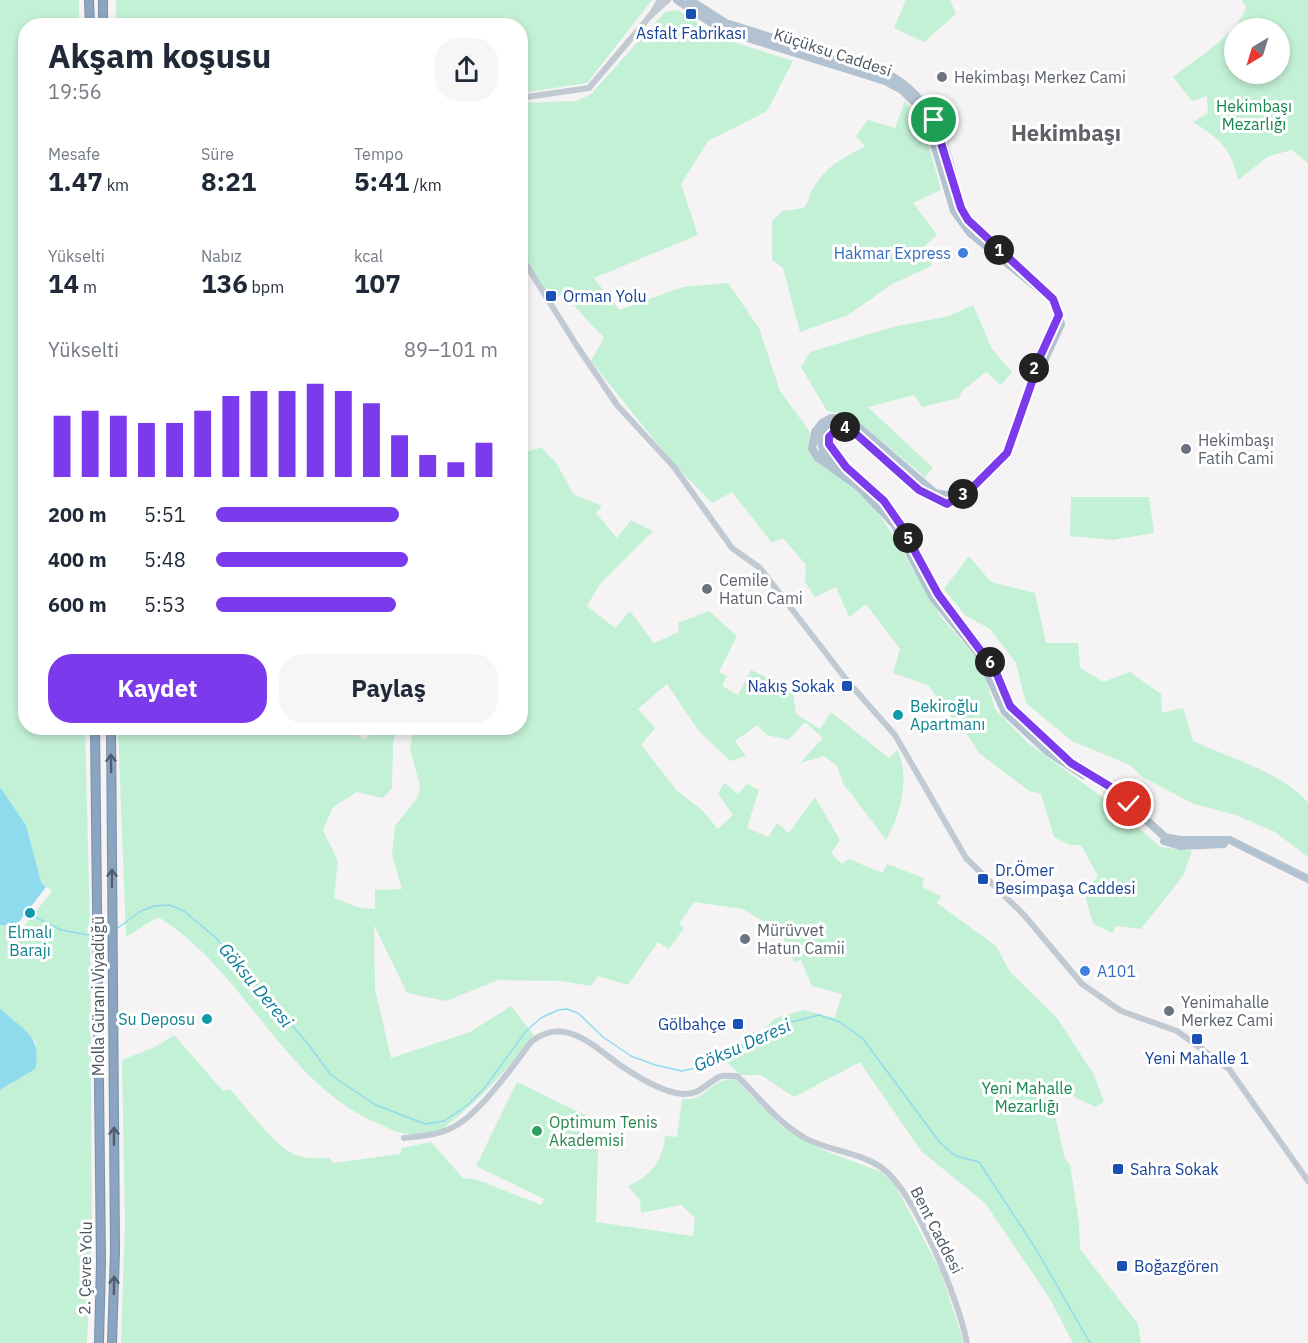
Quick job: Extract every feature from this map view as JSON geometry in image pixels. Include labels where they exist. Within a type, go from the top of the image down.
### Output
[{"type":"highway","points":[[89,0],[90,18]]},
{"type":"highway","points":[[103,0],[104,18]]},
{"type":"highway","name":"Molla Gürani Viyadüğü","points":[[95,735],[100,1193]]},
{"type":"highway","name":"Molla Gürani Viyadüğü","points":[[111,735],[114,1195]]},
{"type":"highway","name":"2. Çevre Yolu","points":[[99,1343],[100,1193]]},
{"type":"highway","name":"2. Çevre Yolu","points":[[112,1343],[114,1195]]},
{"type":"main road","name":"Küçüksu Caddesi","points":[[684,1],[726,23],[788,47]]},
{"type":"main road","name":"Küçüksu Caddesi","points":[[684,1],[722,30],[798,50],[902,86],[927,114],[961,208],[972,230],[1056,303],[1061,324],[1038,374],[1033,379],[1007,453],[974,486],[958,497]]},
{"type":"main road","points":[[958,497],[935,493],[848,418],[837,416],[822,423],[812,439],[812,448],[817,457],[859,487],[894,524],[933,598],[978,653],[1005,712],[1048,752],[1107,790],[1151,833],[1164,841],[1180,846],[1232,845],[1308,881]]},
{"type":"main road","points":[[958,497],[947,504],[931,498],[879,457],[847,426],[838,423],[828,427],[820,437],[820,444],[831,460],[846,467],[884,501],[900,524],[938,594],[995,670],[1010,706],[1050,745],[1122,797],[1165,837],[1180,840],[1230,840],[1308,881]]},
{"type":"street","points":[[656,9],[658,0]]},
{"type":"street","points":[[528,97],[589,88],[656,9],[668,0]]},
{"type":"street","points":[[656,9],[684,1]]},
{"type":"street","points":[[528,268],[617,405],[674,467],[732,548],[760,568],[849,683],[895,735],[966,858],[1024,915],[1082,984],[1121,1011],[1177,1031],[1229,1069],[1308,1181]]},
{"type":"street","name":"Bent Caddesi","points":[[404,1138],[432,1135],[458,1124],[484,1100],[531,1042],[538,1036],[553,1032],[575,1034],[659,1088],[681,1094],[695,1094],[721,1076],[737,1076],[783,1123],[806,1138],[880,1166],[895,1179],[943,1267],[962,1319],[967,1343]]},
{"type":"green space","points":[[0,0],[79,0],[79,18],[18,18],[18,735],[85,735],[90,927],[92,1231],[87,1343],[0,1343],[0,1090],[13,1083],[37,1043],[0,1008],[0,925],[15,927],[6,939],[11,943],[52,891],[41,882],[26,825],[0,787]]},
{"type":"green space","points":[[116,0],[652,0],[587,83],[528,92],[528,18],[116,18]]},
{"type":"green space","points":[[906,0],[950,0],[956,14],[924,42],[894,28]]},
{"type":"green space","name":"Hekimbaşı Mezarlığı","points":[[1242,0],[1308,0],[1308,163],[1292,150],[1269,156],[1238,180],[1232,160],[1223,145],[1193,122],[1208,113],[1207,96],[1192,101],[1173,77],[1224,38],[1224,84],[1290,84],[1290,18],[1242,17],[1246,7]]},
{"type":"green space","points":[[678,10],[720,38],[793,61],[767,111],[708,141],[681,184],[698,235],[594,278],[619,310],[683,287],[728,283],[759,328],[780,391],[810,432],[808,447],[814,459],[854,486],[874,507],[941,617],[981,663],[995,709],[1028,743],[1109,802],[1160,847],[1192,851],[1183,876],[1141,929],[1116,926],[1113,933],[1093,924],[1084,892],[1098,876],[1081,845],[1070,845],[1054,837],[1041,794],[1029,791],[979,753],[956,717],[952,718],[928,685],[893,673],[900,649],[866,604],[849,617],[836,587],[815,597],[805,582],[806,565],[783,538],[772,543],[732,492],[712,503],[673,463],[591,361],[604,338],[563,294],[549,300],[528,263],[528,103],[577,101],[591,94],[665,12]]},
{"type":"green space","points":[[905,101],[923,125],[941,190],[913,203],[937,235],[921,249],[932,266],[892,284],[848,315],[800,332],[783,268],[772,260],[772,221],[783,211],[804,208],[824,173],[865,146],[856,136],[868,120],[895,128]]},
{"type":"green space","points":[[973,305],[992,349],[1012,372],[1001,385],[986,372],[962,391],[959,398],[922,407],[914,395],[868,407],[933,468],[925,477],[847,415],[827,411],[801,367],[810,352],[893,327],[949,316]]},
{"type":"green space","name":"Yeni Mahalle Mezarlıḡı","points":[[541,447],[557,464],[573,494],[602,506],[596,513],[617,538],[631,520],[653,531],[600,584],[587,606],[615,628],[630,611],[654,643],[679,632],[678,623],[709,611],[737,636],[719,672],[727,676],[722,686],[738,695],[751,670],[793,690],[796,714],[820,729],[831,712],[889,758],[897,750],[903,771],[902,796],[896,820],[886,840],[843,783],[837,766],[824,756],[800,763],[823,738],[805,722],[788,740],[767,735],[757,725],[735,741],[746,756],[730,761],[698,730],[667,684],[638,709],[655,728],[641,745],[678,792],[701,809],[718,829],[733,815],[718,793],[725,783],[738,794],[747,784],[759,790],[747,828],[768,837],[777,823],[789,833],[815,797],[840,840],[831,853],[842,864],[849,859],[882,873],[887,864],[924,878],[922,887],[941,896],[937,903],[996,946],[1010,972],[1057,1018],[1094,1075],[1104,1102],[1095,1107],[1048,1084],[1065,1159],[1070,1165],[1079,1222],[1080,1249],[1138,1324],[1141,1343],[1073,1343],[1050,1299],[985,1203],[921,1151],[860,1062],[794,1097],[761,1075],[741,1075],[717,1054],[753,1039],[776,1018],[804,1010],[835,1018],[842,994],[812,986],[801,960],[795,963],[781,932],[743,909],[694,902],[679,924],[684,928],[669,949],[658,942],[628,985],[598,976],[591,986],[561,981],[498,980],[446,1001],[407,993],[374,925],[375,989],[391,1058],[470,1032],[511,1006],[534,1035],[488,1088],[435,1135],[396,1131],[344,1105],[315,1081],[289,1054],[216,966],[188,939],[158,917],[126,937],[118,735],[357,735],[363,739],[371,735],[395,735],[392,788],[383,798],[357,792],[333,807],[323,830],[338,861],[334,898],[360,908],[375,909],[375,890],[402,889],[392,855],[395,826],[418,797],[420,786],[410,749],[412,735],[528,735],[528,452]]},
{"type":"green space","points":[[1071,497],[1149,497],[1154,533],[1112,540],[1070,536]]},
{"type":"green space","points":[[969,556],[991,582],[1035,593],[1046,643],[1078,643],[1080,668],[1103,682],[1130,672],[1161,694],[1162,713],[1183,708],[1193,741],[1255,767],[1299,793],[1308,803],[1308,857],[1275,832],[1236,815],[1194,804],[1142,777],[1130,765],[1072,741],[1026,703],[1016,663],[990,629],[965,615],[944,589]]},
{"type":"green space","points":[[174,1035],[223,1091],[230,1089],[268,1133],[293,1154],[302,1157],[330,1158],[333,1163],[400,1154],[402,1148],[431,1142],[463,1178],[478,1180],[541,1205],[544,1199],[476,1166],[517,1082],[589,1117],[575,1145],[598,1149],[596,1222],[693,1236],[695,1218],[681,1205],[641,1213],[640,1200],[628,1186],[644,1177],[655,1166],[659,1160],[665,1136],[677,1137],[682,1099],[697,1097],[719,1083],[735,1079],[781,1126],[823,1150],[881,1172],[894,1183],[940,1270],[964,1343],[121,1343],[125,1224],[122,1060],[157,1046]]},
{"type":"water","points":[[0,787],[26,825],[41,882],[46,887],[15,927],[0,925]]},
{"type":"water","points":[[0,1008],[33,1040],[37,1057],[35,1069],[0,1090]]},
{"type":"waterway","name":"Göksu Deresi","points":[[115,930],[141,911],[154,906],[169,905],[184,911],[215,937],[308,1044],[331,1075],[376,1105],[425,1124],[444,1121],[469,1104],[486,1086],[526,1031],[541,1018],[558,1010],[567,1009],[578,1013],[603,1037],[631,1056],[655,1065],[682,1071],[701,1067],[724,1053],[749,1045],[783,1024],[819,1015],[840,1022],[863,1039],[941,1144],[956,1156],[979,1162],[1036,1249],[1090,1343]]},
{"type":"waterway","name":"Göksu Deresi","points":[[33,916],[61,930],[94,936]]},
{"type":"place","name":"Asfalt Fabrikası","points":[[691,14]]},
{"type":"place","name":"Hekimbaşı Merkez Cami","points":[[942,77]]},
{"type":"place","name":"Hakmar Express","points":[[963,253]]},
{"type":"place","name":"Orman Yolu","points":[[551,296]]},
{"type":"place","name":"Hekimbaşı Fatih Cami","points":[[1186,449]]},
{"type":"place","name":"Cemile Hatun Cami","points":[[707,589]]},
{"type":"place","name":"Nakış Sokak","points":[[847,686]]},
{"type":"place","name":"Bekiroğlu Apartmanı","points":[[898,715]]},
{"type":"place","name":"Dr.Ömer Besimpaşa Caddesi","points":[[983,879]]},
{"type":"place","name":"Elmalı Barajı","points":[[30,913]]},
{"type":"place","name":"Mürüvvet Hatun Camii","points":[[745,939]]},
{"type":"place","name":"A101","points":[[1085,971]]},
{"type":"place","name":"Yenimahalle Merkez Cami","points":[[1169,1011]]},
{"type":"place","name":"Su Deposu","points":[[207,1019]]},
{"type":"place","name":"Gölbahçe","points":[[738,1024]]},
{"type":"place","name":"Yeni Mahalle 1","points":[[1197,1039]]},
{"type":"place","name":"Optimum Tenis Akademisi","points":[[537,1131]]},
{"type":"place","name":"Sahra Sokak","points":[[1118,1169]]},
{"type":"place","name":"Boğazgören","points":[[1122,1266]]},
{"type":"district","name":"Hekimbaşı","points":[[1066,132]]},
{"type":"route","points":[[934,120],[945,146],[961,208],[968,220],[988,242],[1053,299],[1059,315],[1033,372],[1033,379],[1007,453],[992,470],[951,503],[941,503],[919,490],[879,457],[847,426],[837,429],[829,437],[829,444],[846,467],[884,501],[900,524],[938,594],[982,649],[995,670],[1010,706],[1071,763],[1109,786],[1129,804]]}]
